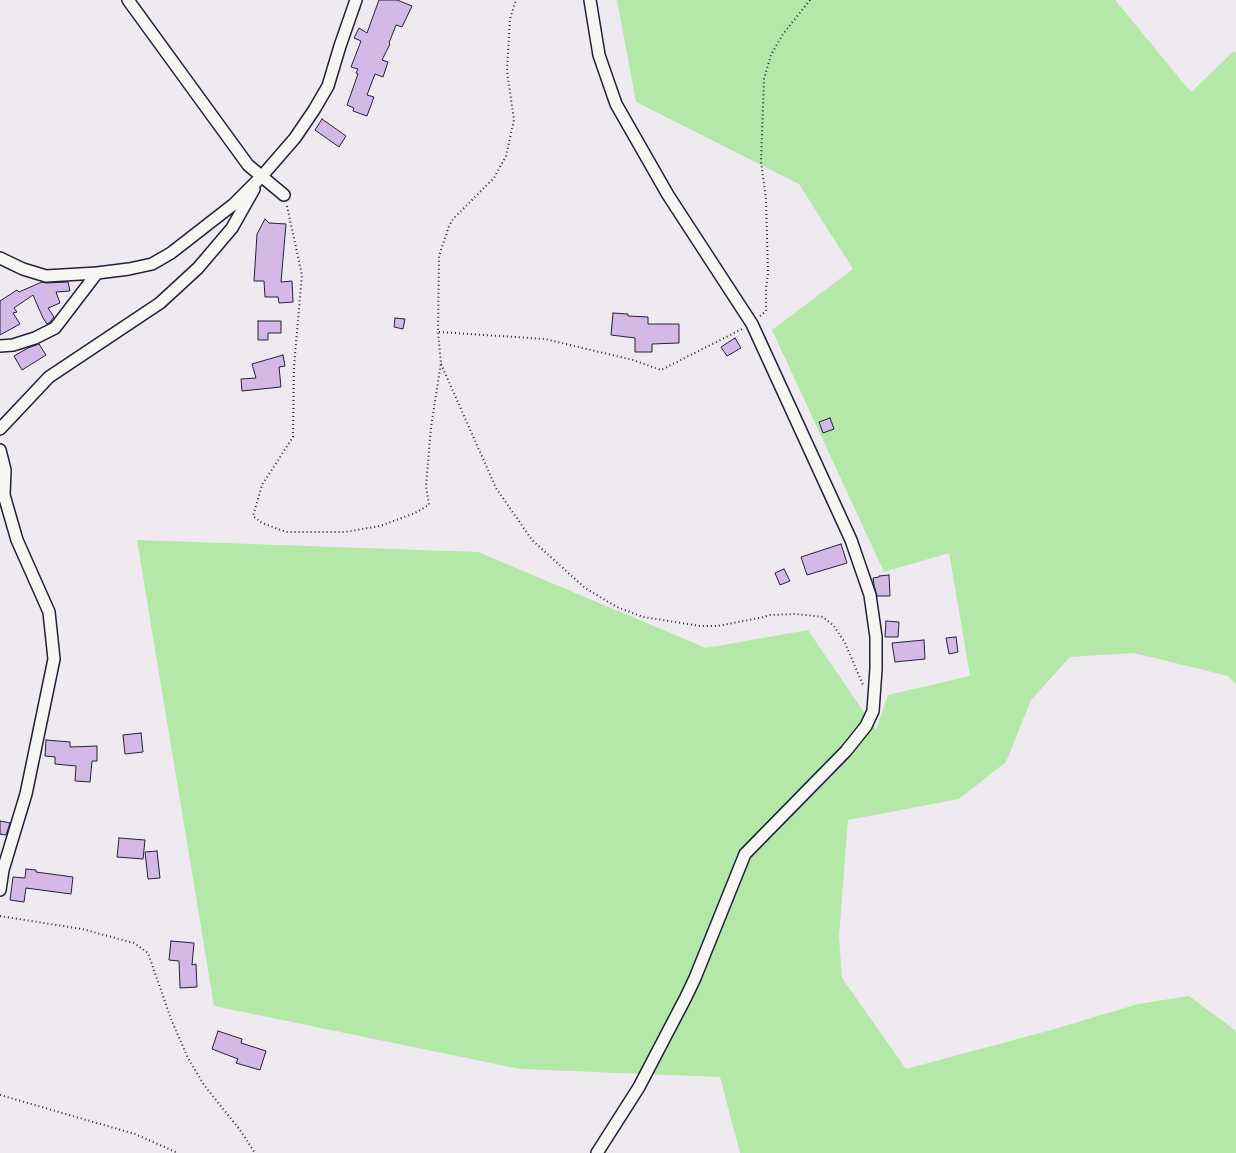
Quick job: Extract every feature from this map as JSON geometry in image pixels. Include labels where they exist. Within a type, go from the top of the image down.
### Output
[{"type":"street","points":[[128,0],[248,165],[284,195]]},
{"type":"street","points":[[0,258],[23,269],[46,276],[97,274],[152,264],[171,253],[234,204],[262,176],[295,138],[328,86],[356,0]]},
{"type":"street","points":[[590,0],[599,55],[616,104],[668,195],[752,324],[851,540],[870,594],[876,637],[876,670],[873,711],[866,726],[846,751],[745,854],[686,997],[639,1087],[597,1153]]},
{"type":"street","points":[[0,429],[49,377],[160,303],[198,268],[232,228],[262,176]]},
{"type":"street","points":[[0,346],[13,345],[35,338],[55,328],[97,274]]},
{"type":"street","points":[[0,450],[5,470],[4,495],[17,540],[48,612],[54,658],[26,794],[3,870],[0,890]]},
{"type":"path","points":[[284,195],[302,275],[294,366],[293,437],[262,485],[253,516],[262,523],[286,532],[345,532],[380,526],[415,513],[429,505],[426,486],[431,427],[441,363],[438,332],[439,256],[449,226],[453,219],[494,178],[506,156],[514,120],[507,71],[510,19],[516,0]]},
{"type":"path","points":[[438,332],[545,339],[633,360],[661,370],[752,324],[766,311],[766,288],[768,274],[766,199],[762,162],[764,79],[771,55],[783,34],[810,0]]},
{"type":"path","points":[[441,363],[496,488],[532,540],[585,588],[617,606],[643,617],[700,626],[717,626],[770,615],[796,614],[823,617],[834,626],[845,643],[865,691]]},
{"type":"path","points":[[0,916],[82,929],[134,943],[148,953],[171,1019],[188,1058],[204,1085],[240,1130],[255,1153]]},
{"type":"path","points":[[0,1095],[135,1134],[178,1153]]},
{"type":"green space","points":[[617,0],[1115,0],[1191,92],[1234,51],[1236,53],[1236,684],[1228,676],[1134,653],[1070,657],[1031,700],[1006,762],[959,799],[848,820],[839,936],[842,978],[906,1069],[1051,1030],[1138,1004],[1189,996],[1236,1031],[1236,1153],[740,1153],[720,1077],[520,1069],[214,1006],[137,540],[478,552],[706,648],[808,630],[876,730],[888,695],[970,676],[949,553],[884,572],[772,330],[853,269],[799,184],[636,102]]},
{"type":"building","points":[[379,0],[397,0],[412,6],[402,27],[396,25],[389,43],[390,44],[382,60],[388,62],[383,77],[375,74],[367,95],[374,97],[367,116],[353,111],[354,108],[347,105],[358,74],[356,73],[358,69],[351,67],[361,41],[354,38],[359,28],[367,33]]},
{"type":"building","points":[[322,119],[346,136],[339,147],[315,130]]},
{"type":"building","points":[[265,219],[269,223],[286,224],[281,282],[292,281],[293,302],[279,303],[278,297],[265,297],[264,281],[254,281],[257,234]]},
{"type":"building","points":[[42,282],[68,282],[70,291],[56,292],[60,303],[48,308],[54,317],[47,324],[33,295],[14,308],[17,312],[13,313],[20,324],[0,335],[0,301],[17,290],[19,292]]},
{"type":"building","points":[[613,313],[628,314],[628,316],[648,317],[648,324],[679,324],[679,343],[652,344],[652,352],[635,352],[635,338],[611,335]]},
{"type":"building","points":[[395,318],[405,319],[403,329],[394,327]]},
{"type":"building","points":[[258,321],[281,321],[281,333],[268,333],[268,340],[258,340]]},
{"type":"building","points":[[735,338],[741,348],[727,356],[721,347]]},
{"type":"building","points":[[39,344],[46,355],[22,370],[14,356]]},
{"type":"building","points":[[283,355],[285,366],[279,367],[281,387],[242,391],[241,379],[256,378],[252,364]]},
{"type":"building","points":[[830,418],[834,429],[823,433],[819,422]]},
{"type":"building","points":[[841,544],[847,563],[807,575],[801,557]]},
{"type":"building","points":[[784,569],[790,581],[780,585],[775,573]]},
{"type":"building","points":[[889,575],[890,596],[877,596],[873,578]]},
{"type":"building","points":[[886,621],[899,622],[898,637],[885,637]]},
{"type":"building","points":[[956,637],[958,652],[949,654],[946,638]]},
{"type":"building","points":[[924,640],[925,659],[895,662],[892,643]]},
{"type":"building","points":[[141,733],[143,752],[125,754],[123,735]]},
{"type":"building","points":[[46,740],[70,742],[70,747],[97,746],[97,761],[92,761],[90,782],[75,781],[76,766],[55,764],[55,757],[45,756]]},
{"type":"building","points":[[0,821],[10,823],[6,835],[0,834]]},
{"type":"building","points":[[119,838],[145,840],[143,859],[117,857]]},
{"type":"building","points":[[157,851],[160,878],[148,879],[145,852]]},
{"type":"building","points":[[26,869],[36,870],[36,872],[73,877],[71,894],[26,888],[24,902],[10,900],[13,877],[25,878]]},
{"type":"building","points":[[171,941],[194,943],[192,965],[196,964],[197,987],[180,988],[179,961],[169,960]]},
{"type":"building","points":[[218,1031],[242,1039],[241,1043],[266,1051],[260,1070],[236,1063],[238,1059],[212,1049]]}]
